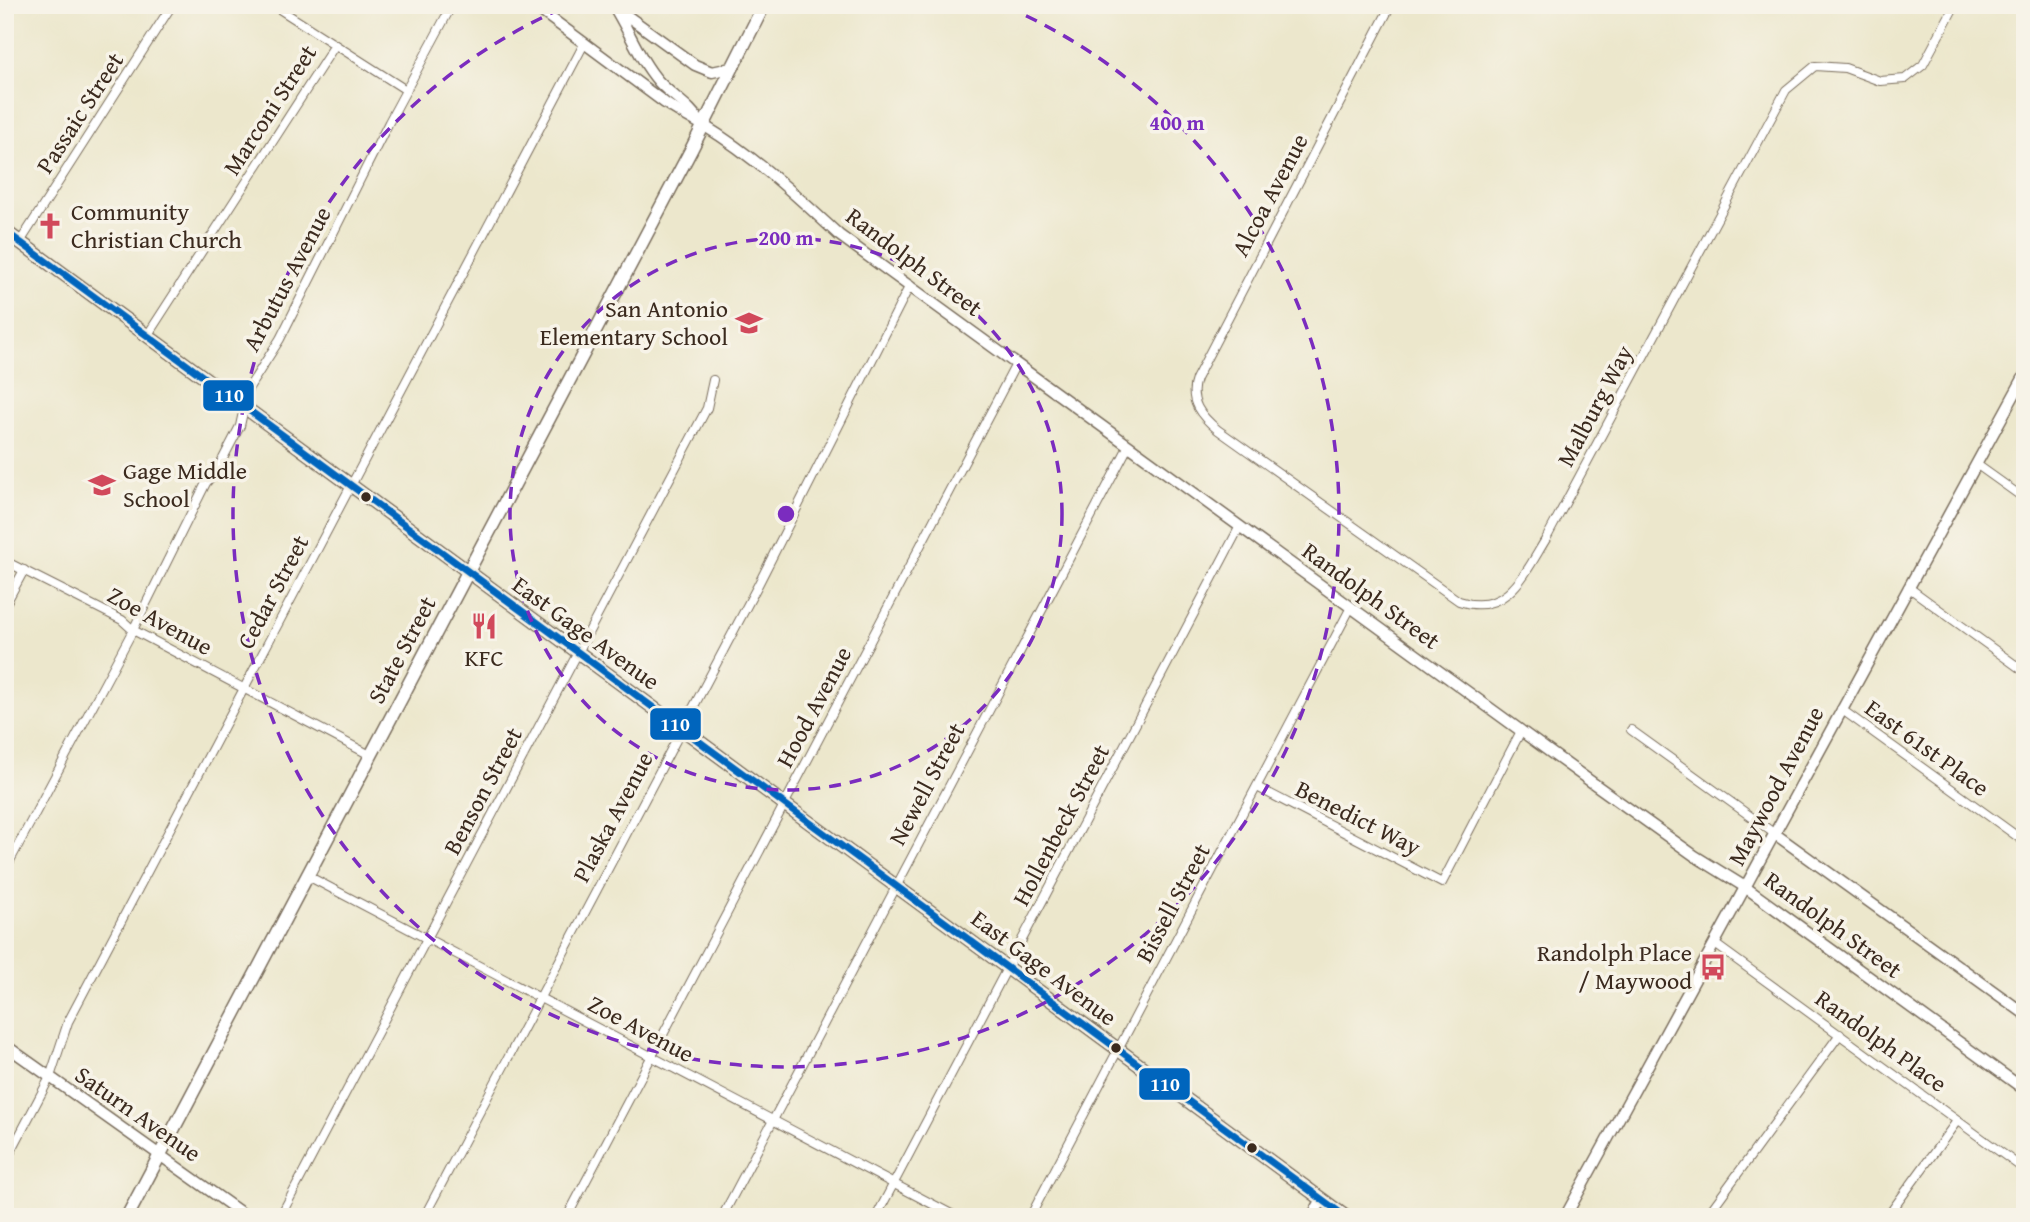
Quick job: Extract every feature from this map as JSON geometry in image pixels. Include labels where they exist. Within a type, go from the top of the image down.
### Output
[{"type":"main road","name":"State Street","points":[[127,1217],[691,150],[764,5]]},
{"type":"main road","name":"East Gage Avenue","points":[[5,231],[1346,1217]]},
{"type":"street","name":"Passaic Street","points":[[20,242],[172,5]]},
{"type":"street","points":[[273,5],[406,90]]},
{"type":"street","name":"Arbutus Avenue","points":[[5,870],[133,630],[206,483],[217,470],[240,426],[248,388],[280,339],[452,5]]},
{"type":"street","name":"Randolph Street","points":[[533,5],[676,111],[702,125],[771,174],[839,235],[1016,364],[1521,731],[1695,856],[1745,887],[2025,1090]]},
{"type":"street","name":"Alcoa Avenue","points":[[1196,406],[1193,393],[1195,379],[1391,5]]},
{"type":"street","name":"Malburg Way","points":[[1196,406],[1203,417],[1218,430],[1459,601],[1474,606],[1490,604],[1516,586],[1546,539],[1786,90],[1815,66],[1845,68],[1880,80],[1905,79],[1923,65],[1955,5]]},
{"type":"street","points":[[614,6],[695,65],[712,72],[732,68]]},
{"type":"street","name":"Randolph Street","points":[[614,6],[648,68],[661,84],[692,109],[702,125]]},
{"type":"street","name":"Cedar Street","points":[[5,1163],[50,1077],[68,1021],[584,44]]},
{"type":"street","name":"Marconi Street","points":[[147,336],[335,45]]},
{"type":"street","name":"Plaska Avenue","points":[[424,1217],[758,585],[910,285]]},
{"type":"street","name":"Hood Avenue","points":[[567,1217],[1016,364]]},
{"type":"street","name":"Maywood Avenue","points":[[1565,1217],[2025,375]]},
{"type":"street","name":"Benson Street","points":[[280,1217],[707,408],[713,380]]},
{"type":"street","name":"Newell Street","points":[[722,1217],[1129,445]]},
{"type":"street","points":[[1976,464],[2025,499]]},
{"type":"street","name":"Hollenbeck Street","points":[[876,1217],[1240,526]]},
{"type":"street","name":"Zoe Avenue","points":[[5,561],[121,620],[133,630],[370,755]]},
{"type":"street","points":[[5,605],[24,570]]},
{"type":"street","points":[[1908,587],[2025,672]]},
{"type":"street","name":"Bissell Street","points":[[1030,1217],[1351,607]]},
{"type":"street","name":"East 61st Place","points":[[1841,709],[2025,842]]},
{"type":"street","name":"Randolph Street","points":[[1631,730],[2025,1014]]},
{"type":"street","name":"Benedict Way","points":[[1256,787],[1442,883],[1521,731]]},
{"type":"street","name":"Zoe Avenue","points":[[306,875],[957,1217]]},
{"type":"street","name":"Randolph Place","points":[[1715,944],[2025,1170]]},
{"type":"street","points":[[1706,1217],[1840,1034]]},
{"type":"street","name":"Saturn Avenue","points":[[5,1045],[247,1217]]},
{"type":"street","points":[[1887,1217],[1957,1121]]},
{"type":"street","points":[[1312,1217],[1322,1199]]},
{"type":"transit line","name":"110","points":[[5,231],[1346,1217]]},
{"type":"place","name":"Community Christian Church","points":[[50,226]]},
{"type":"place","name":"San Antonio Elementary School","points":[[749,323]]},
{"type":"place","name":"Gage Middle School","points":[[102,485]]},
{"type":"place","name":"KFC","points":[[484,626]]},
{"type":"place","name":"Randolph Place / Maywood","points":[[1713,967]]}]
